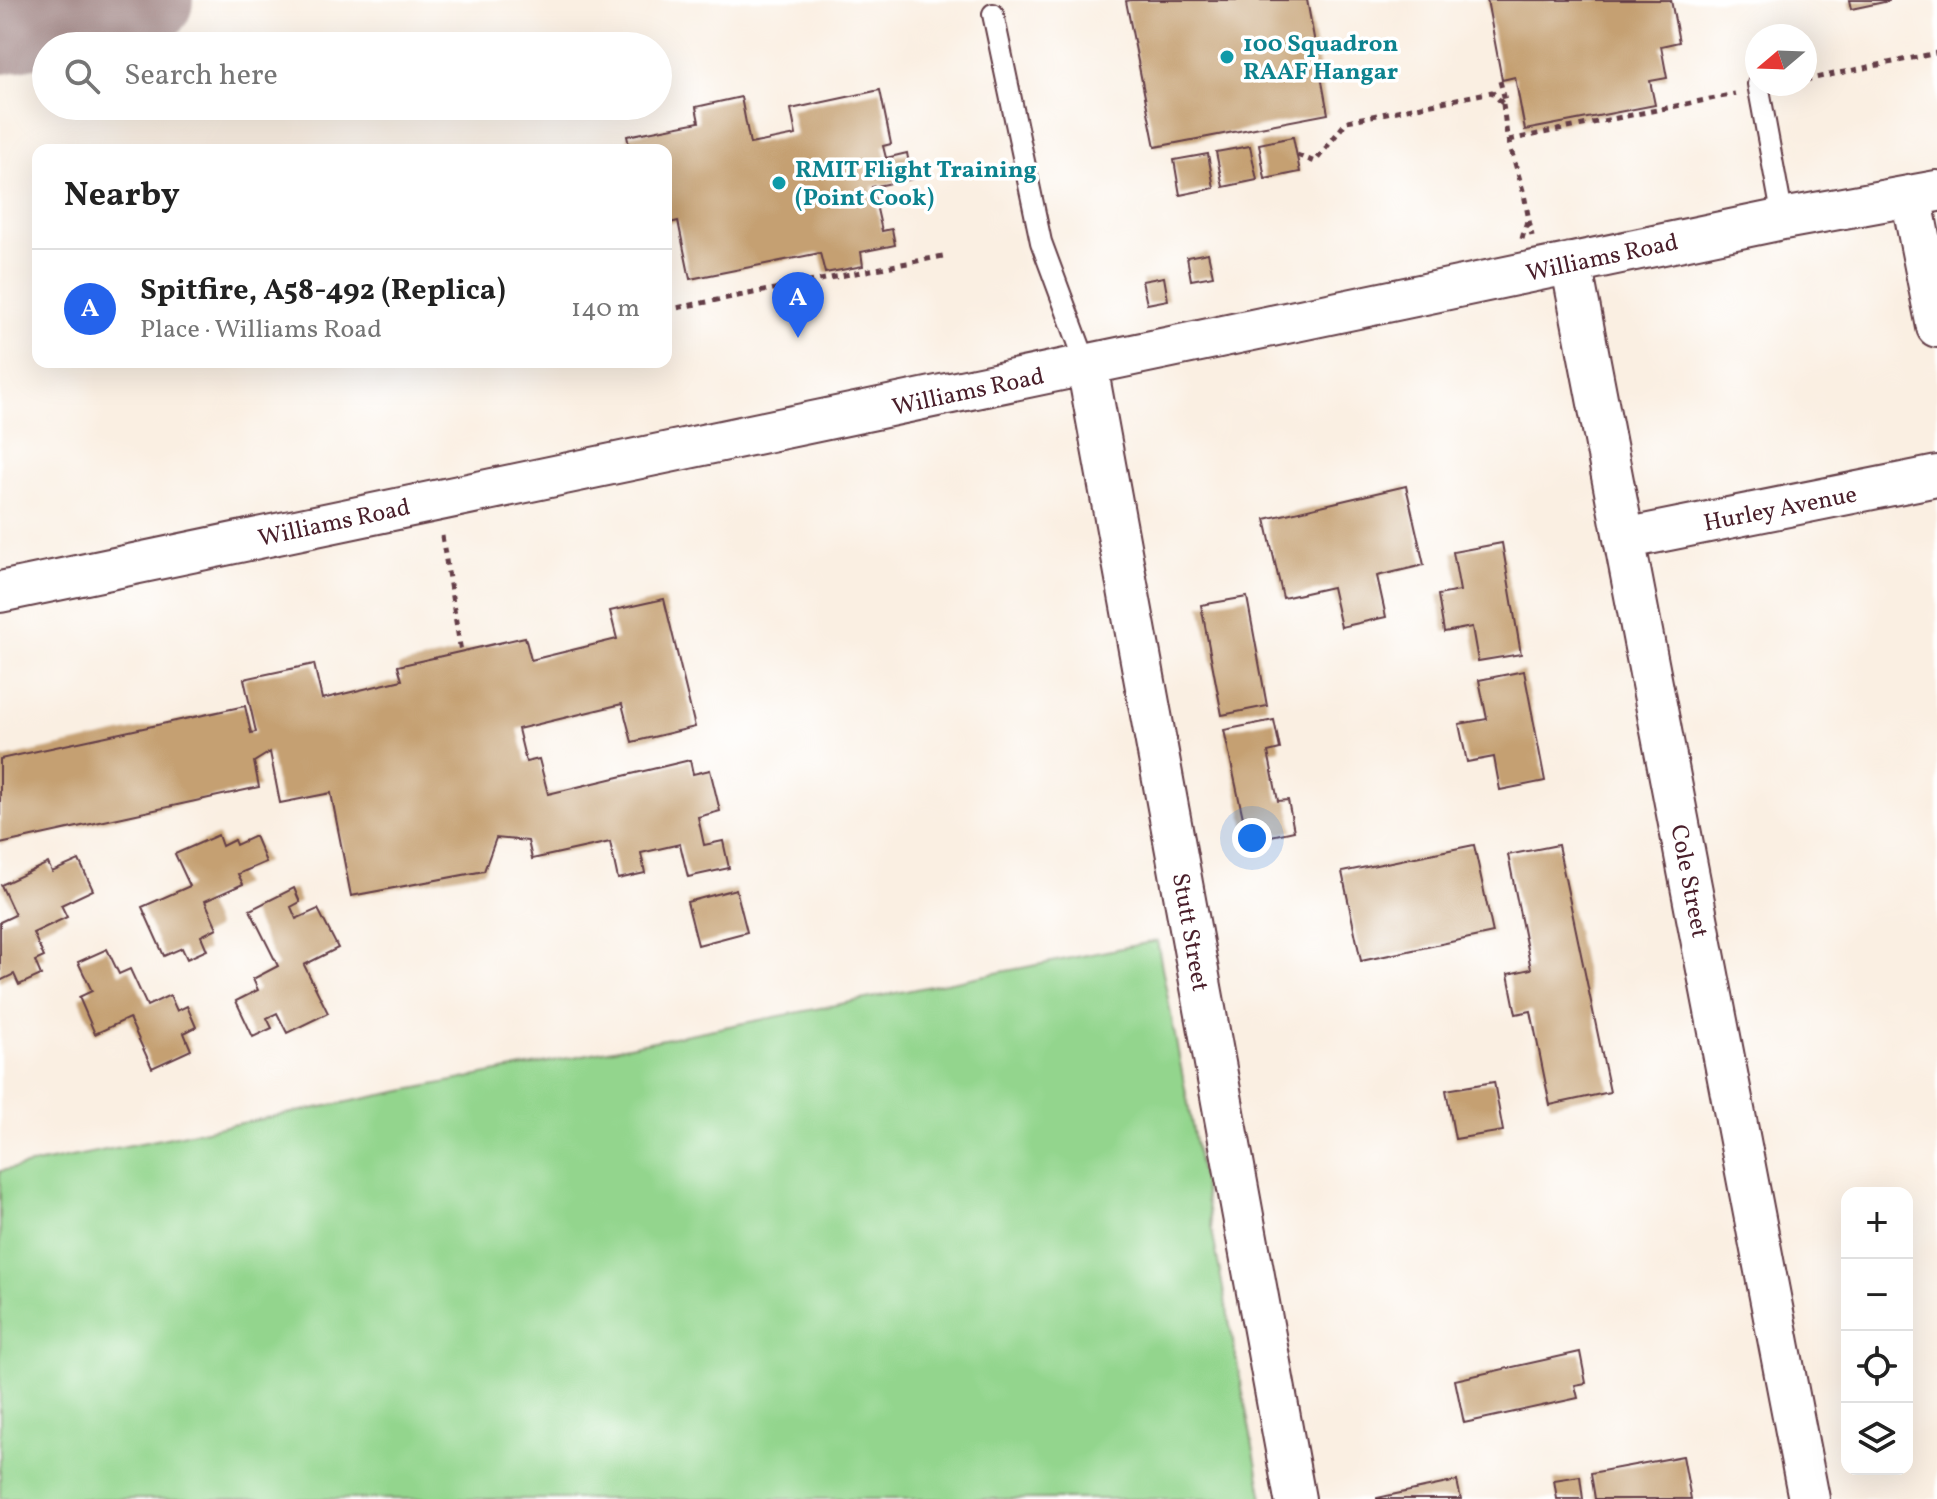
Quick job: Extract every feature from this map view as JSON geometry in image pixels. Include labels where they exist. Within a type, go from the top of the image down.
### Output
[{"type":"street","name":"Williams Road","points":[[0,592],[1783,219],[1924,193]]},
{"type":"street","points":[[1924,193],[1937,327]]},
{"type":"street","name":"Cole Street","points":[[1571,263],[1809,1499]]},
{"type":"street","name":"Stutt Street","points":[[1087,366],[1295,1499]]},
{"type":"street","name":"Hurley Avenue","points":[[1624,539],[1937,476]]},
{"type":"lane","points":[[993,14],[1041,242],[1087,366]]},
{"type":"lane","points":[[1760,96],[1783,219]]},
{"type":"path","points":[[1817,78],[1937,53]]},
{"type":"path","points":[[1500,81],[1509,140],[1533,241]]},
{"type":"path","points":[[1509,140],[1745,90]]},
{"type":"path","points":[[1297,155],[1315,162],[1347,121],[1492,92],[1503,104]]},
{"type":"path","points":[[672,309],[943,256]]},
{"type":"path","points":[[440,523],[461,652]]},
{"type":"green space","points":[[1157,941],[1263,1499],[0,1499],[0,1171]]},
{"type":"building","name":"100 Squadron RAAF Hangar","points":[[1307,0],[1328,114],[1155,147],[1126,1]]},
{"type":"building","points":[[1487,0],[1671,0],[1679,42],[1661,46],[1667,78],[1650,81],[1655,105],[1525,130],[1515,77],[1502,80]]},
{"type":"building","points":[[1849,0],[1889,0],[1889,1],[1851,9]]},
{"type":"building","name":"RMIT Flight Training (Point Cook)","points":[[880,90],[891,144],[883,146],[886,158],[907,153],[912,179],[872,187],[882,231],[892,229],[895,245],[861,252],[863,266],[825,273],[820,253],[690,279],[678,221],[672,222],[672,144],[629,144],[627,136],[699,122],[696,107],[741,97],[750,144],[796,135],[791,109]]},
{"type":"building","points":[[1293,137],[1300,172],[1265,179],[1259,144]]},
{"type":"building","points":[[1250,146],[1257,180],[1223,187],[1216,152]]},
{"type":"building","points":[[1208,154],[1214,188],[1180,195],[1174,160]]},
{"type":"building","points":[[1208,253],[1213,276],[1191,280],[1187,257]]},
{"type":"building","points":[[1164,277],[1168,300],[1147,304],[1142,281]]},
{"type":"building","points":[[1406,486],[1424,565],[1377,576],[1386,617],[1341,627],[1332,587],[1283,598],[1265,519]]},
{"type":"building","points":[[1502,543],[1521,654],[1478,661],[1472,627],[1444,632],[1438,595],[1460,591],[1453,552]]},
{"type":"building","points":[[1247,597],[1267,706],[1222,715],[1201,605]]},
{"type":"building","points":[[664,599],[695,727],[632,742],[622,704],[518,729],[526,762],[539,759],[548,794],[690,760],[693,774],[710,770],[720,811],[698,817],[704,845],[723,841],[729,868],[688,877],[680,844],[641,853],[645,873],[618,879],[610,842],[532,859],[528,841],[496,838],[484,871],[351,896],[331,793],[280,803],[270,752],[254,762],[259,787],[0,844],[0,759],[245,706],[251,733],[256,732],[244,679],[314,664],[322,699],[402,680],[398,666],[525,637],[531,660],[617,639],[610,611]]},
{"type":"building","points":[[1524,671],[1545,781],[1500,790],[1494,757],[1467,762],[1459,724],[1487,719],[1479,680]]},
{"type":"building","points":[[1274,720],[1280,749],[1268,752],[1278,801],[1288,800],[1294,831],[1248,841],[1224,730]]},
{"type":"building","points":[[218,835],[222,846],[234,840],[236,845],[255,836],[266,862],[238,874],[243,884],[205,901],[217,928],[201,936],[207,950],[187,959],[182,948],[164,956],[142,907],[190,886],[175,854]]},
{"type":"building","points":[[1474,845],[1493,933],[1361,961],[1342,872]]},
{"type":"building","points":[[1558,845],[1610,1092],[1550,1105],[1531,1011],[1516,1014],[1508,974],[1531,969],[1508,855]]},
{"type":"building","points":[[79,860],[93,890],[61,905],[67,917],[33,933],[44,957],[35,961],[41,975],[19,985],[14,974],[0,981],[0,922],[15,915],[1,885],[48,863],[52,872]]},
{"type":"building","points":[[294,888],[300,902],[291,907],[296,919],[318,909],[338,948],[304,965],[328,1013],[287,1033],[277,1013],[267,1018],[272,1028],[253,1037],[236,1001],[258,990],[253,979],[278,966],[250,910]]},
{"type":"building","points":[[736,889],[747,932],[698,945],[687,902]]},
{"type":"building","points":[[107,949],[119,974],[130,969],[147,1006],[170,995],[177,1011],[187,1006],[196,1027],[184,1033],[191,1050],[152,1068],[129,1018],[95,1034],[79,997],[92,991],[78,962]]},
{"type":"building","points":[[1494,1082],[1503,1131],[1455,1139],[1446,1090]]},
{"type":"building","points":[[1580,1352],[1586,1383],[1575,1385],[1578,1398],[1464,1423],[1455,1380]]},
{"type":"building","points":[[1683,1456],[1691,1499],[1595,1499],[1591,1473]]},
{"type":"building","points":[[1580,1476],[1583,1499],[1557,1499],[1554,1480]]},
{"type":"building","points":[[1457,1481],[1461,1499],[1377,1499],[1377,1498]]},
{"type":"taxiway","points":[[0,29],[148,0]]},
{"type":"place","name":"100 Squadron RAAF Hangar","points":[[1227,57]]},
{"type":"place","name":"RMIT Flight Training (Point Cook)","points":[[779,183]]},
{"type":"place","name":"Spitfire, A58-492 (Replica)","points":[[798,338]]}]
